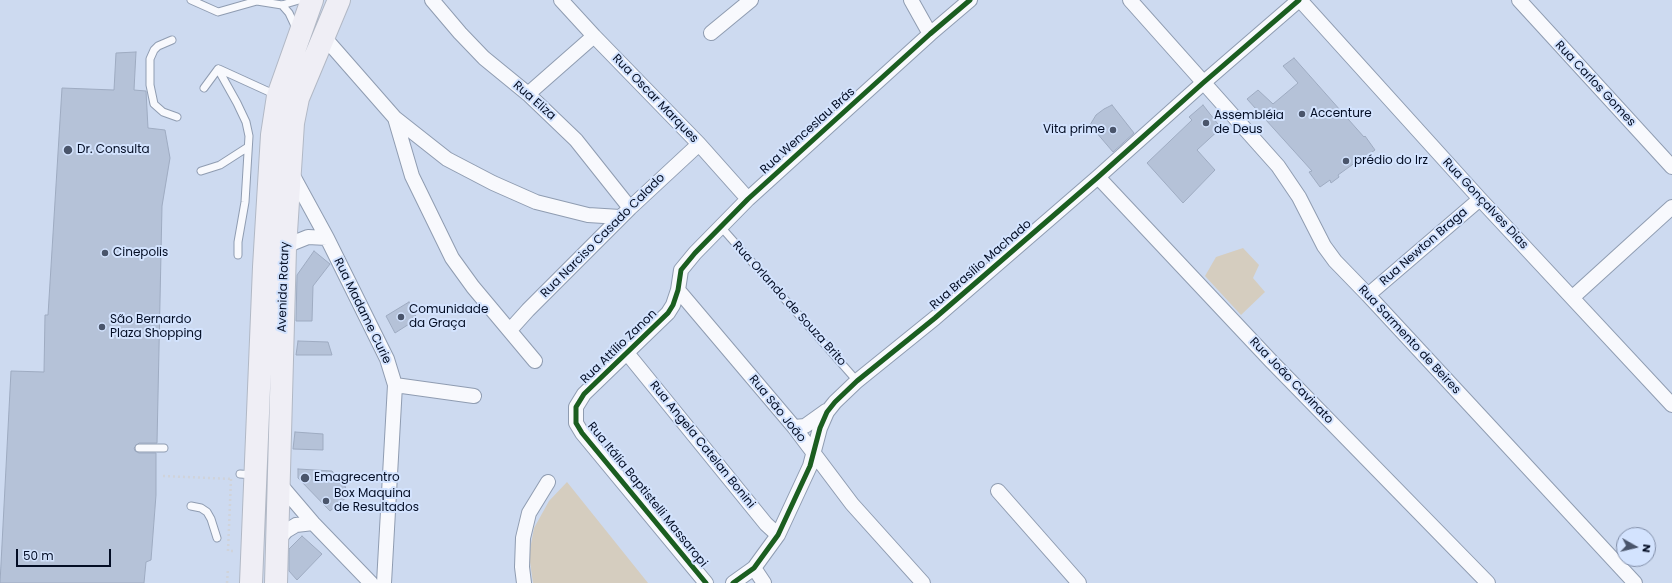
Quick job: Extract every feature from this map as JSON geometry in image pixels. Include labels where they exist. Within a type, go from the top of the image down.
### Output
[{"type":"main road","name":"Avenida Rotary","points":[[251,583],[247,474],[264,267],[272,135],[278,96],[312,0]]},
{"type":"main road","name":"Avenida Rotary","points":[[276,583],[285,248],[293,123],[298,98],[339,0]]},
{"type":"street","name":"Rua Eliza","points":[[432,0],[484,58],[528,94],[576,140],[625,212]]},
{"type":"street","name":"Rua Oscar Marques","points":[[561,0],[699,144],[748,199]]},
{"type":"street","points":[[711,33],[751,0]]},
{"type":"street","points":[[911,0],[930,34]]},
{"type":"street","name":"Rua Wenceslau Brás","points":[[678,290],[681,270],[686,261],[748,199],[930,34],[970,0]]},
{"type":"street","name":"Rua Sarmento de Beires","points":[[1130,0],[1278,166],[1290,182],[1324,246],[1335,261],[1635,583]]},
{"type":"street","name":"Rua Brasílio Machado","points":[[794,427],[805,426],[831,408],[857,381],[935,318],[1300,0]]},
{"type":"street","name":"Rua Gonçalves Dias","points":[[1300,0],[1480,199],[1573,297],[1672,405]]},
{"type":"street","name":"Rua Carlos Gomes","points":[[1519,0],[1672,167]]},
{"type":"street","points":[[528,94],[594,36]]},
{"type":"street","points":[[324,37],[395,118],[447,159],[493,183],[536,202],[563,210],[588,215],[625,212]]},
{"type":"street","points":[[395,118],[412,176],[452,258],[473,287],[535,361]]},
{"type":"street","name":"Rua Narciso Casado Calado","points":[[510,330],[625,212],[699,144]]},
{"type":"street","name":"Rua Madame Curie","points":[[289,169],[327,238],[387,359],[395,385],[384,583]]},
{"type":"street","name":"Rua João Cavinato","points":[[1098,177],[1271,361],[1488,583]]},
{"type":"street","name":"Rua Newton Braga","points":[[1368,295],[1480,199]]},
{"type":"street","points":[[1573,297],[1672,207]]},
{"type":"street","points":[[264,267],[285,248],[300,239],[308,237],[327,238]]},
{"type":"street","name":"Rua Attílio Zanon","points":[[575,418],[576,407],[580,400],[668,313],[673,305],[678,290]]},
{"type":"street","name":"Rua São João","points":[[678,290],[794,427],[852,504],[923,583]]},
{"type":"street","name":"Rua Angela Catelan Bonini","points":[[627,353],[766,524],[778,535]]},
{"type":"street","points":[[395,385],[474,396]]},
{"type":"street","name":"Rua Brasílio Machado","points":[[733,583],[754,568],[778,535],[810,466],[820,428],[831,408]]},
{"type":"street","name":"Rua Itália Baptistelli Massaropi","points":[[575,418],[577,426],[582,433],[706,583]]},
{"type":"street","points":[[278,482],[313,523],[371,583]]},
{"type":"street","points":[[524,583],[522,567],[523,538],[529,513],[548,482]]},
{"type":"street","points":[[998,491],[1079,583]]},
{"type":"street","points":[[276,542],[286,530],[296,525],[313,523]]},
{"type":"street","points":[[754,568],[764,583]]},
{"type":"lane","points":[[191,0],[218,12],[258,1],[282,5],[299,0]]},
{"type":"lane","points":[[282,5],[295,24],[298,39]]},
{"type":"lane","points":[[172,40],[158,46],[154,50],[150,59],[150,85],[154,104],[163,112],[177,117]]},
{"type":"lane","points":[[218,69],[278,96]]},
{"type":"lane","points":[[204,88],[218,69]]},
{"type":"lane","points":[[218,69],[246,122],[249,136],[245,202],[238,242],[238,255]]},
{"type":"lane","points":[[201,171],[220,165],[248,147]]},
{"type":"lane","name":"Rua Orlando de Souza Brito","points":[[721,227],[857,381]]},
{"type":"lane","points":[[139,448],[164,448]]},
{"type":"lane","points":[[191,506],[201,508],[207,512],[211,519],[217,538]]},
{"type":"path","points":[[163,476],[245,479],[247,474]]},
{"type":"path","points":[[231,479],[228,551],[235,551]]},
{"type":"path","points":[[227,583],[228,568]]},
{"type":"shaded area","points":[[1243,248],[1259,265],[1253,278],[1265,292],[1241,315],[1205,276],[1216,257]]},
{"type":"shaded area","points":[[567,482],[648,583],[533,583],[529,555],[534,528],[549,501]]},
{"type":"building","name":"São Bernardo Plaza Shopping","points":[[136,52],[134,90],[146,91],[148,128],[165,130],[170,158],[162,206],[157,443],[139,443],[134,448],[135,451],[139,453],[156,453],[156,495],[151,560],[146,562],[144,583],[0,583],[11,371],[44,372],[45,315],[48,315],[62,88],[114,90],[116,53]]},
{"type":"building","name":"Accenture","points":[[1294,58],[1364,137],[1365,136],[1375,150],[1365,157],[1366,159],[1358,165],[1356,162],[1338,175],[1339,177],[1331,183],[1330,180],[1320,187],[1309,172],[1312,171],[1247,99],[1258,90],[1273,104],[1298,83],[1283,66]]},
{"type":"building","name":"Vita prime","points":[[1112,105],[1134,133],[1113,152],[1090,125],[1096,115]]},
{"type":"building","points":[[1203,105],[1221,128],[1197,150],[1215,170],[1183,203],[1147,163],[1192,120],[1189,117]]},
{"type":"building","points":[[314,251],[330,264],[313,286],[312,321],[296,321],[297,275]]},
{"type":"building","name":"Comunidade da Graça","points":[[409,302],[417,319],[395,333],[386,316]]},
{"type":"building","points":[[298,341],[328,342],[332,355],[296,355]]},
{"type":"building","points":[[295,432],[323,434],[323,450],[293,449]]},
{"type":"building","points":[[298,469],[332,471],[345,486],[348,496],[330,511],[298,478]]},
{"type":"building","points":[[302,536],[322,554],[297,580],[289,571],[289,549]]},
{"type":"cycle path","points":[[706,583],[582,433],[576,423],[576,407],[584,394],[668,313],[673,305],[678,290],[681,270],[695,253],[748,199],[930,34],[970,0]]},
{"type":"cycle path","points":[[733,583],[754,568],[778,535],[810,466],[820,428],[827,412],[835,402],[857,381],[935,318],[1098,177],[1299,0]]},
{"type":"place","name":"Accenture","points":[[1302,114]]},
{"type":"place","name":"Assembléia de Deus","points":[[1206,123]]},
{"type":"place","name":"Vita prime","points":[[1113,130]]},
{"type":"place","name":"Dr. Consulta","points":[[68,150]]},
{"type":"place","name":"prédio do lrz","points":[[1346,161]]},
{"type":"place","name":"Cinepolis","points":[[105,253]]},
{"type":"place","name":"Comunidade da Graça","points":[[401,317]]},
{"type":"place","name":"São Bernardo Plaza Shopping","points":[[102,327]]},
{"type":"place","name":"Emagrecentro","points":[[305,478]]},
{"type":"place","name":"Box Maquina de Resultados","points":[[326,501]]}]
